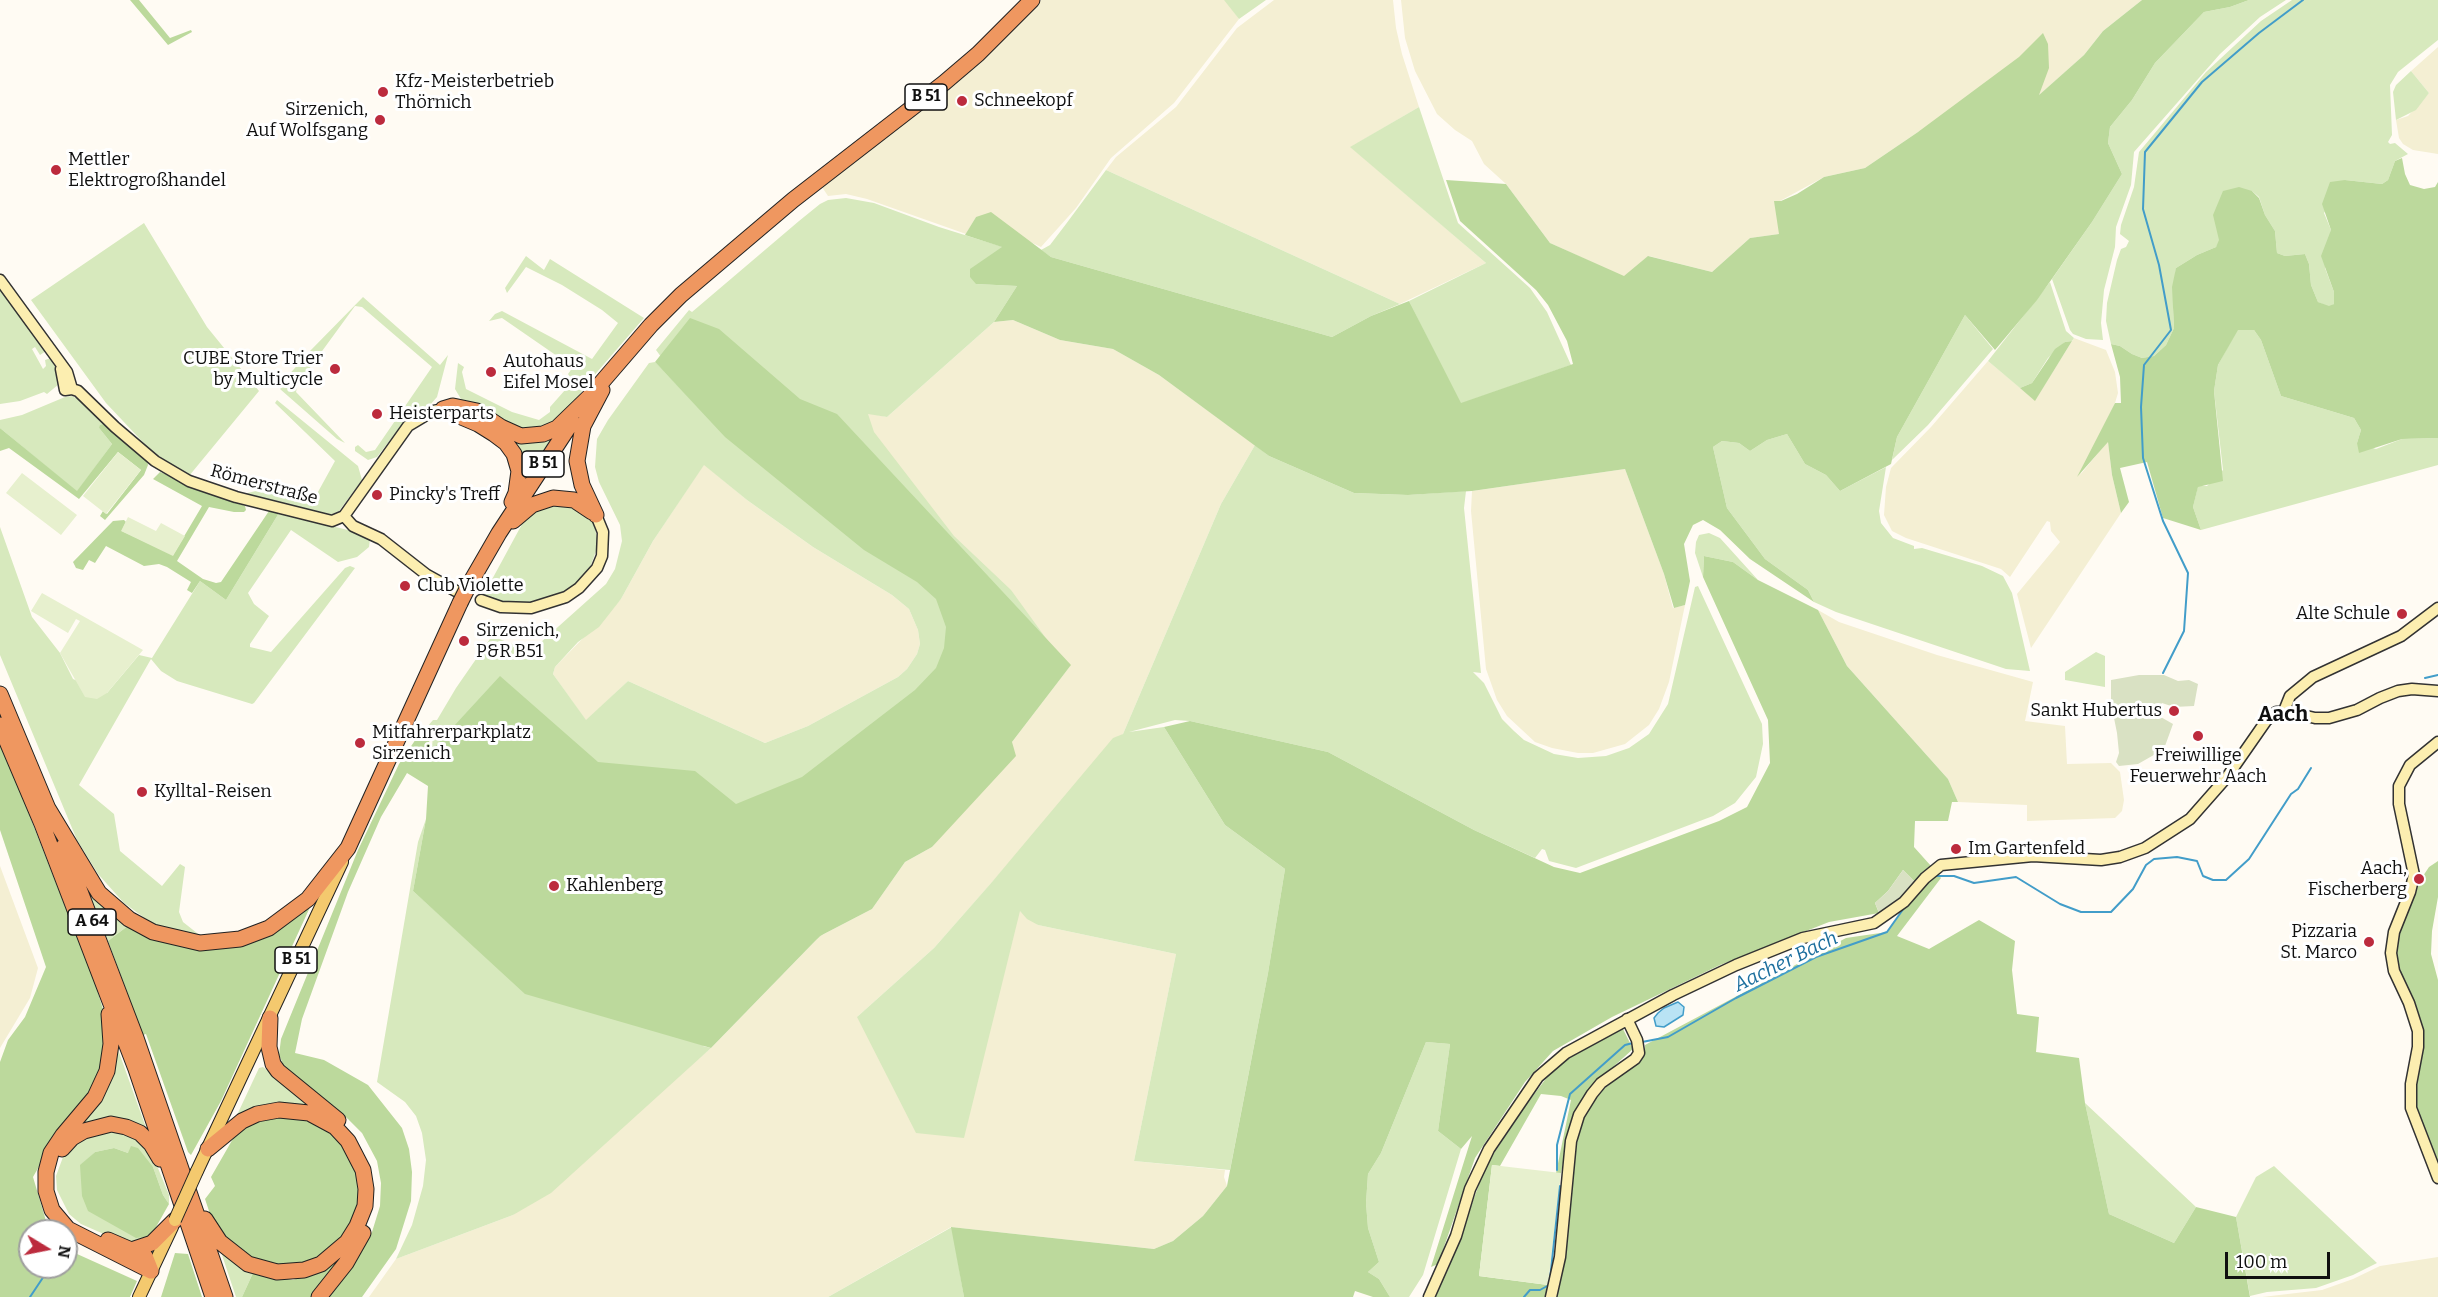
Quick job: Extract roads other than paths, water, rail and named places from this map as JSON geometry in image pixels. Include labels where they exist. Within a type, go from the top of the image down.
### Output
[{"type":"highway","name":"B 51","points":[[348,848],[462,593],[589,397],[681,295],[792,200],[944,83],[978,54],[1032,0]]},
{"type":"highway","points":[[596,515],[586,499],[579,472],[577,461],[579,437],[615,367]]},
{"type":"highway","points":[[443,410],[453,406],[477,411],[511,432],[532,437],[557,428],[589,397]]},
{"type":"highway","points":[[443,410],[478,424],[506,443],[518,461],[516,493],[500,532]]},
{"type":"highway","points":[[500,532],[522,512],[544,499],[574,500],[596,515]]},
{"type":"highway","name":"A 64","points":[[0,694],[47,807],[136,1038],[225,1297]]},
{"type":"highway","name":"A 64","points":[[0,725],[42,824],[103,982],[181,1219],[213,1297]]},
{"type":"highway","points":[[47,807],[99,893],[111,904],[129,919],[153,932],[201,943],[240,939],[269,928],[308,899],[348,848]]},
{"type":"highway","points":[[103,982],[111,1036],[107,1071],[95,1097],[51,1153],[46,1172],[46,1191],[52,1210],[68,1229],[151,1271]]},
{"type":"highway","points":[[270,1018],[269,1047],[273,1064],[278,1071],[354,1135],[365,1153],[372,1173],[374,1191],[368,1224],[346,1263],[319,1297]]},
{"type":"highway","points":[[193,1200],[220,1242],[234,1255],[248,1264],[263,1269],[290,1272],[321,1264],[336,1254],[357,1226],[365,1206],[366,1189],[363,1170],[357,1155],[335,1127],[309,1113],[279,1110],[257,1114],[242,1122],[208,1149]]},
{"type":"highway","points":[[131,1250],[152,1243],[181,1219],[158,1153],[144,1137],[130,1128],[111,1124],[84,1131],[68,1142],[58,1157],[53,1177],[57,1199],[65,1214],[81,1228],[147,1259],[151,1271]]},
{"type":"main road","name":"Römerstraße","points":[[0,280],[70,378],[68,390],[78,391],[115,428],[155,461],[189,481],[236,497],[332,520],[344,516]]},
{"type":"main road","points":[[443,410],[423,416],[402,432],[344,516],[350,524],[381,539],[427,575],[462,593]]},
{"type":"main road","points":[[481,600],[501,607],[531,608],[547,605],[566,597],[579,588],[597,567],[602,556],[603,532],[596,515]]},
{"type":"main road","points":[[2284,711],[2290,696],[2313,677],[2401,636],[2438,608]]},
{"type":"main road","points":[[1429,1297],[1456,1236],[1479,1167],[1500,1131],[1538,1077],[1566,1053],[1709,977],[1803,938],[1874,923],[1904,902],[1929,873],[1948,863],[2033,856],[2101,860],[2126,855],[2154,843],[2190,819],[2232,771],[2270,717],[2276,712],[2284,711],[2315,718],[2329,718],[2357,710],[2394,693],[2412,689],[2438,691]]},
{"type":"main road","points":[[2438,742],[2410,765],[2401,779],[2398,792],[2414,875],[2410,892],[2394,932],[2391,953],[2394,971],[2418,1031],[2418,1054],[2410,1090],[2411,1108],[2438,1178]]},
{"type":"main road","name":"B 51","points":[[139,1297],[181,1219],[197,1171],[348,848]]},
{"type":"main road","points":[[1551,1297],[1560,1257],[1568,1153],[1574,1128],[1592,1094],[1601,1083],[1635,1059],[1638,1044],[1627,1019]]},
{"type":"water","points":[[1678,1002],[1684,1007],[1683,1015],[1664,1027],[1656,1026],[1654,1018],[1658,1013]]},
{"type":"waterway","points":[[2163,673],[2184,631],[2188,573],[2163,521],[2143,458],[2141,407],[2144,365],[2171,330],[2159,265],[2143,209],[2145,152],[2202,82],[2259,33],[2303,0]]},
{"type":"waterway","name":"Aacher Bach","points":[[2425,678],[2438,675]]},
{"type":"waterway","name":"Aacher Bach","points":[[1934,876],[1954,876],[1974,883],[2016,877],[2060,904],[2081,912],[2111,912],[2133,889],[2146,865],[2154,859],[2177,857],[2197,861],[2203,876],[2213,880],[2226,880],[2249,859],[2291,794],[2298,789],[2311,768]]},
{"type":"waterway","name":"Aacher Bach","points":[[1642,1042],[1668,1037],[1736,998],[1816,957],[1887,932],[1904,908]]},
{"type":"waterway","name":"Aacher Bach","points":[[1557,1170],[1557,1145],[1570,1094],[1625,1045],[1633,1043]]},
{"type":"waterway","name":"Aacher Bach","points":[[1550,1279],[1560,1186]]},
{"type":"waterway","points":[[30,1297],[42,1279]]},
{"type":"waterway","name":"Aacher Bach","points":[[1524,1297],[1530,1290],[1540,1290],[1549,1285]]},
{"type":"place","name":"Kfz-Meisterbetrieb Thörnich","points":[[383,92]]},
{"type":"place","name":"Schneekopf","points":[[962,101]]},
{"type":"place","name":"Sirzenich, Auf Wolfsgang","points":[[380,120]]},
{"type":"place","name":"Mettler Elektrogroßhandel","points":[[56,170]]},
{"type":"place","name":"CUBE Store Trier by Multicycle","points":[[335,369]]},
{"type":"place","name":"Autohaus Eifel Mosel","points":[[491,372]]},
{"type":"place","name":"Heisterparts","points":[[377,414]]},
{"type":"place","name":"Pincky's Treff","points":[[377,495]]},
{"type":"place","name":"Club Violette","points":[[405,586]]},
{"type":"place","name":"Alte Schule","points":[[2402,614]]},
{"type":"place","name":"Sirzenich, P&R B51","points":[[464,641]]},
{"type":"place","name":"Sankt Hubertus","points":[[2174,711]]},
{"type":"place","name":"Freiwillige Feuerwehr Aach","points":[[2198,736]]},
{"type":"place","name":"Mitfahrerparkplatz Sirzenich","points":[[360,743]]},
{"type":"place","name":"Kylltal-Reisen","points":[[142,792]]},
{"type":"place","name":"Im Gartenfeld","points":[[1956,849]]},
{"type":"place","name":"Aach, Fischerberg","points":[[2419,879]]},
{"type":"place","name":"Kahlenberg","points":[[554,886]]},
{"type":"place","name":"Pizzaria St. Marco","points":[[2369,942]]},
{"type":"district","name":"Aach","points":[[2283,715]]}]
